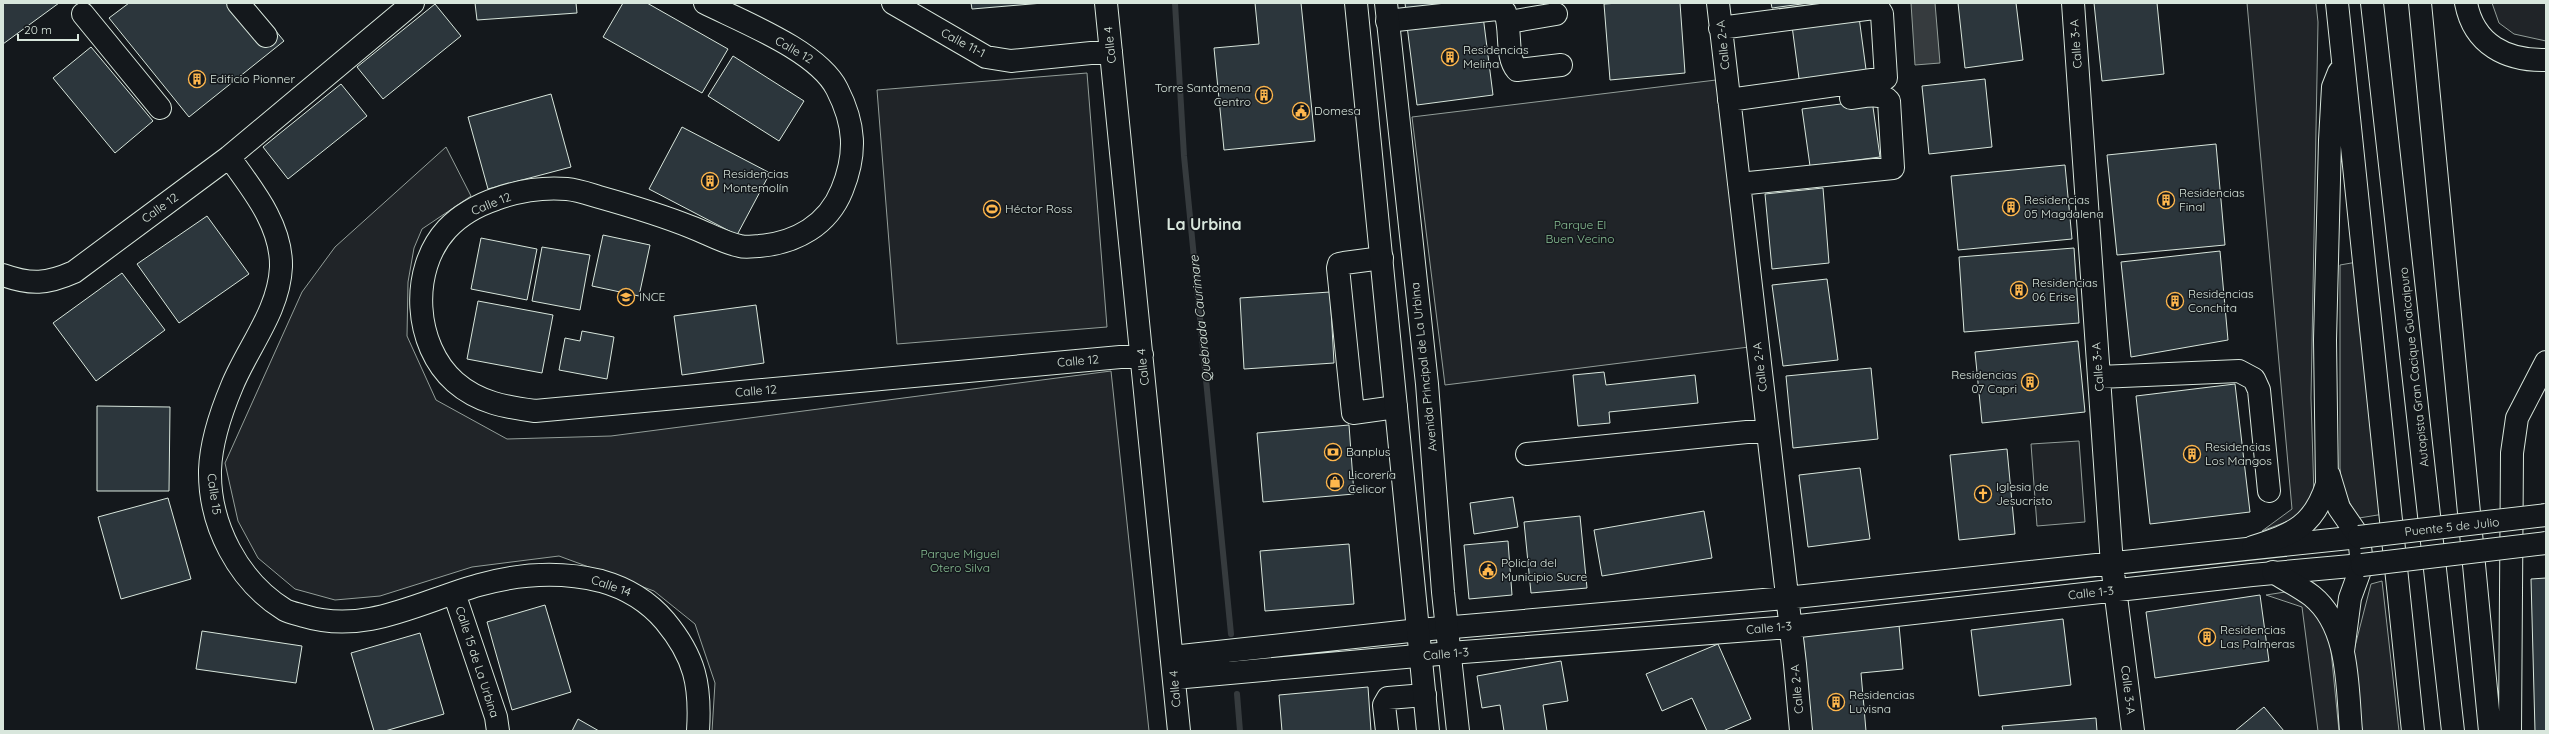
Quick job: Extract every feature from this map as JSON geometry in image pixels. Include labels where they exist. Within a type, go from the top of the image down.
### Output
[{"type":"main road","points":[[238,3],[266,36]]},
{"type":"main road","name":"Calle 12","points":[[3,275],[35,283],[55,281],[74,272],[229,157],[413,3]]},
{"type":"main road","name":"Calle 12","points":[[706,3],[817,63],[835,85],[850,117],[853,147],[847,177],[837,203],[818,226],[792,240],[770,245],[741,247],[654,212],[568,189],[533,190],[496,199],[470,211],[447,229],[437,244],[426,266],[422,285],[421,310],[424,329],[443,370],[456,384],[485,402],[535,411],[1142,355]]},
{"type":"main road","name":"Calle 11-1","points":[[893,3],[986,57],[1011,60],[1111,51]]},
{"type":"main road","name":"Calle 4","points":[[1106,3],[1179,731]]},
{"type":"main road","points":[[1356,3],[1428,731]]},
{"type":"main road","points":[[1719,17],[1868,3]]},
{"type":"main road","name":"Calle 3-A","points":[[2073,3],[2112,565],[2133,731]]},
{"type":"main road","points":[[2337,3],[2413,731]]},
{"type":"main road","name":"Autopista Gran Cacique Guaicaipuro","points":[[2372,3],[2453,731]]},
{"type":"main road","points":[[2420,3],[2490,731]]},
{"type":"main road","points":[[2466,3],[2471,22],[2493,47],[2515,58],[2546,60]]},
{"type":"main road","points":[[1719,17],[1874,8],[1879,9],[1882,14],[1886,78],[1730,105]]},
{"type":"main road","points":[[1386,12],[1497,9],[1505,12],[1509,22],[1513,63],[1517,70],[1561,65]]},
{"type":"main road","name":"Avenida Principal de La Urbina","points":[[1386,12],[1427,384],[1458,731]]},
{"type":"main road","points":[[86,13],[160,108]]},
{"type":"main road","points":[[1509,22],[1556,14]]},
{"type":"main road","name":"Calle 2-A","points":[[1719,17],[1801,731]]},
{"type":"main road","points":[[2253,547],[2296,530],[2314,516],[2321,504],[2327,484],[2328,468],[2325,340],[2330,140],[2334,87],[2344,60]]},
{"type":"main road","points":[[1730,105],[1878,95],[1885,96],[1889,101],[1893,168],[1739,184]]},
{"type":"main road","name":"Calle 15","points":[[229,157],[255,193],[272,223],[278,241],[281,267],[277,290],[264,325],[233,384],[213,441],[210,471],[214,501],[219,526],[230,550],[242,571],[262,592],[287,611],[316,620],[347,623],[378,619],[454,593]]},
{"type":"main road","points":[[1382,258],[1339,264],[1339,276],[1353,413],[1396,407]]},
{"type":"main road","points":[[2510,731],[2512,453],[2517,418],[2546,362]]},
{"type":"main road","points":[[2099,376],[2239,371],[2254,379],[2258,390],[2269,491]]},
{"type":"main road","points":[[1528,454],[1767,430]]},
{"type":"main road","points":[[2328,468],[2339,508],[2359,537],[2362,564],[2350,598],[2343,652]]},
{"type":"main road","name":"Puente 5 de Julio","points":[[2359,537],[2546,515]]},
{"type":"main road","points":[[1172,657],[1419,630],[1786,598],[2112,565],[2253,547],[2359,537]]},
{"type":"main road","points":[[2362,564],[2546,543]]},
{"type":"main road","name":"Calle 1-3","points":[[1174,678],[1450,653],[1790,627],[2273,572],[2362,564]]},
{"type":"main road","points":[[2273,572],[2314,597],[2336,628],[2343,652],[2351,731]]},
{"type":"main road","name":"Calle 14","points":[[454,593],[507,579],[554,574],[584,577],[615,585],[637,596],[657,611],[689,655],[697,684],[698,731]]},
{"type":"main road","name":"Calle 15 de La Urbina","points":[[454,593],[496,716],[498,731]]},
{"type":"main road","points":[[1387,731],[1384,705],[1388,698],[1425,695]]},
{"type":"green space","points":[[2247,3],[2316,3],[2318,22],[2311,398],[2314,496],[2294,519],[2262,531],[2292,509]]},
{"type":"green space","points":[[2492,3],[2546,3],[2546,41],[2514,34],[2499,23]]},
{"type":"green space","name":"Héctor Ross","points":[[1087,73],[1107,327],[897,344],[877,90]]},
{"type":"green space","name":"Parque El Buen Vecino","points":[[1716,80],[1749,347],[1445,385],[1412,117]]},
{"type":"green space","name":"Parque Miguel Otero Silva","points":[[446,147],[471,196],[422,229],[414,248],[408,282],[407,336],[436,400],[507,439],[611,436],[1111,371],[1149,731],[712,731],[715,683],[695,624],[654,591],[559,556],[472,567],[380,596],[335,600],[295,589],[258,558],[238,521],[225,463],[302,292],[335,247]]},
{"type":"green space","points":[[2357,262],[2384,514],[2359,518],[2346,494],[2340,468],[2340,265]]},
{"type":"green space","points":[[2079,441],[2085,522],[2037,526],[2031,444]]},
{"type":"green space","points":[[2382,581],[2399,731],[2362,731],[2354,650],[2371,584]]},
{"type":"green space","points":[[2285,592],[2295,594],[2311,604],[2330,641],[2339,731],[2318,731],[2302,607],[2266,595]]},
{"type":"shaded area","points":[[1911,3],[1935,3],[1940,63],[1915,65]]},
{"type":"building","points":[[3,3],[59,3],[3,44]]},
{"type":"building","name":"Edificio Pionner","points":[[129,3],[253,3],[284,41],[189,117],[109,18]]},
{"type":"building","points":[[475,3],[576,3],[577,13],[477,20]]},
{"type":"building","points":[[623,3],[647,3],[728,49],[702,93],[603,37]]},
{"type":"building","points":[[971,3],[1043,3],[972,9]]},
{"type":"building","name":"Torre Santomena Centro","points":[[1255,3],[1301,3],[1315,141],[1224,150],[1214,48],[1259,44]]},
{"type":"building","points":[[1405,3],[1475,3],[1406,11]]},
{"type":"building","points":[[1680,3],[1685,73],[1610,80],[1604,4]]},
{"type":"building","points":[[1771,3],[1809,3],[1772,8]]},
{"type":"building","points":[[1958,3],[2016,3],[2023,60],[1965,68]]},
{"type":"building","points":[[2094,3],[2157,3],[2164,74],[2102,81]]},
{"type":"building","points":[[435,4],[461,36],[383,99],[357,67]]},
{"type":"building","name":"Residencias Melina","points":[[1482,8],[1493,95],[1417,105],[1406,18]]},
{"type":"building","points":[[1859,17],[1867,77],[1800,86],[1792,26]]},
{"type":"building","points":[[91,47],[153,121],[115,153],[53,78]]},
{"type":"building","points":[[733,56],[804,101],[779,141],[708,96]]},
{"type":"building","points":[[1985,79],[1992,147],[1929,154],[1922,86]]},
{"type":"building","points":[[341,84],[367,116],[288,179],[263,147]]},
{"type":"building","points":[[551,94],[571,167],[488,189],[468,117]]},
{"type":"building","points":[[1872,100],[1880,157],[1810,166],[1802,109]]},
{"type":"building","name":"Residencias Montemolín","points":[[682,127],[770,173],[737,235],[649,189]]},
{"type":"building","name":"Residencias Final","points":[[2216,144],[2225,245],[2117,255],[2107,155]]},
{"type":"building","name":"Residencias 05 Magdalena","points":[[2065,165],[2072,239],[1958,250],[1951,176]]},
{"type":"building","points":[[1823,188],[1829,263],[1772,269],[1765,194]]},
{"type":"building","points":[[207,216],[249,274],[179,323],[137,264]]},
{"type":"building","points":[[603,235],[650,245],[639,296],[592,286]]},
{"type":"building","points":[[481,238],[537,249],[527,300],[471,289]]},
{"type":"building","points":[[542,247],[590,255],[580,310],[532,301]]},
{"type":"building","name":"Residencias 06 Erise","points":[[2074,248],[2079,323],[1964,332],[1959,257]]},
{"type":"building","name":"Residencias Conchita","points":[[2220,251],[2228,340],[2131,357],[2121,262]]},
{"type":"building","points":[[122,273],[165,330],[96,381],[53,323]]},
{"type":"building","points":[[1827,279],[1838,360],[1783,366],[1772,285]]},
{"type":"building","points":[[1330,292],[1334,363],[1244,369],[1240,298]]},
{"type":"building","points":[[478,301],[553,315],[542,373],[467,359]]},
{"type":"building","points":[[756,305],[764,363],[682,375],[674,316]]},
{"type":"building","points":[[582,331],[614,337],[607,379],[559,370],[565,338],[580,341]]},
{"type":"building","name":"Residencias 07 Capri","points":[[2078,341],[2085,412],[1982,423],[1975,352]]},
{"type":"building","points":[[1871,368],[1878,439],[1793,448],[1786,376]]},
{"type":"building","points":[[1604,372],[1606,385],[1695,375],[1698,403],[1609,412],[1610,423],[1578,426],[1573,375]]},
{"type":"building","name":"Residencias Los Mangos","points":[[2235,384],[2250,512],[2150,524],[2136,396]]},
{"type":"building","points":[[97,406],[170,407],[169,491],[97,491]]},
{"type":"building","points":[[1349,425],[1354,494],[1263,502],[1257,433]]},
{"type":"building","name":"Iglesia de Jesucristo","points":[[2007,449],[2015,534],[1959,540],[1950,455]]},
{"type":"building","points":[[1860,468],[1870,539],[1808,547],[1799,475]]},
{"type":"building","points":[[1513,497],[1518,527],[1474,534],[1470,503]]},
{"type":"building","points":[[168,498],[191,579],[121,599],[98,517]]},
{"type":"building","points":[[1704,511],[1712,558],[1602,576],[1594,530]]},
{"type":"building","points":[[1580,516],[1587,588],[1531,593],[1524,522]]},
{"type":"building","name":"Policía del Municipio Sucre","points":[[1508,541],[1512,595],[1469,599],[1464,545]]},
{"type":"building","points":[[1349,544],[1354,604],[1265,611],[1260,551]]},
{"type":"building","points":[[2546,578],[2546,731],[2535,731],[2531,579]]},
{"type":"building","name":"Residencias Las Palmeras","points":[[2260,595],[2269,661],[2155,678],[2146,612]]},
{"type":"building","points":[[545,605],[571,692],[512,710],[487,622]]},
{"type":"building","points":[[2063,619],[2071,685],[1979,696],[1971,630]]},
{"type":"building","name":"Residencias Luvisna","points":[[1899,625],[1903,669],[1861,673],[1866,731],[1812,731],[1803,634]]},
{"type":"building","points":[[202,631],[302,646],[296,683],[196,669]]},
{"type":"building","points":[[420,633],[444,714],[385,731],[374,731],[351,653]]},
{"type":"building","points":[[1718,644],[1751,719],[1723,731],[1707,731],[1692,698],[1662,711],[1646,674]]},
{"type":"building","points":[[1561,661],[1568,701],[1543,705],[1547,731],[1504,731],[1500,705],[1482,708],[1477,676]]},
{"type":"building","points":[[1368,687],[1371,731],[1282,731],[1279,695]]},
{"type":"building","points":[[2264,707],[2284,731],[2235,731]]},
{"type":"building","points":[[2096,718],[2097,731],[2003,731],[2002,726]]},
{"type":"building","points":[[578,719],[599,731],[572,731]]},
{"type":"waterway","name":"Quebrada Caurimare","points":[[1175,3],[1184,156],[1231,634]]},
{"type":"waterway","name":"Quebrada Caurimare","points":[[1237,694],[1240,731]]},
{"type":"place","name":"Residencias Melina","points":[[1450,57]]},
{"type":"place","name":"Edificio Pionner","points":[[197,79]]},
{"type":"place","name":"Torre Santomena Centro","points":[[1264,95]]},
{"type":"place","name":"Domesa","points":[[1301,111]]},
{"type":"place","name":"Residencias Montemolín","points":[[710,181]]},
{"type":"place","name":"Residencias Final","points":[[2166,200]]},
{"type":"place","name":"Residencias 05 Magdalena","points":[[2011,207]]},
{"type":"place","name":"Héctor Ross","points":[[992,209]]},
{"type":"place","name":"Residencias 06 Erise","points":[[2019,290]]},
{"type":"place","name":"INCE","points":[[626,297]]},
{"type":"place","name":"Residencias Conchita","points":[[2175,301]]},
{"type":"place","name":"Residencias 07 Capri","points":[[2030,382]]},
{"type":"place","name":"Banplus","points":[[1333,452]]},
{"type":"place","name":"Residencias Los Mangos","points":[[2192,454]]},
{"type":"place","name":"Licorería Celicor","points":[[1335,482]]},
{"type":"place","name":"Iglesia de Jesucristo","points":[[1983,494]]},
{"type":"place","name":"Policía del Municipio Sucre","points":[[1488,570]]},
{"type":"place","name":"Residencias Las Palmeras","points":[[2207,637]]},
{"type":"place","name":"Residencias Luvisna","points":[[1836,702]]},
{"type":"district","name":"La Urbina","points":[[1204,224]]}]
